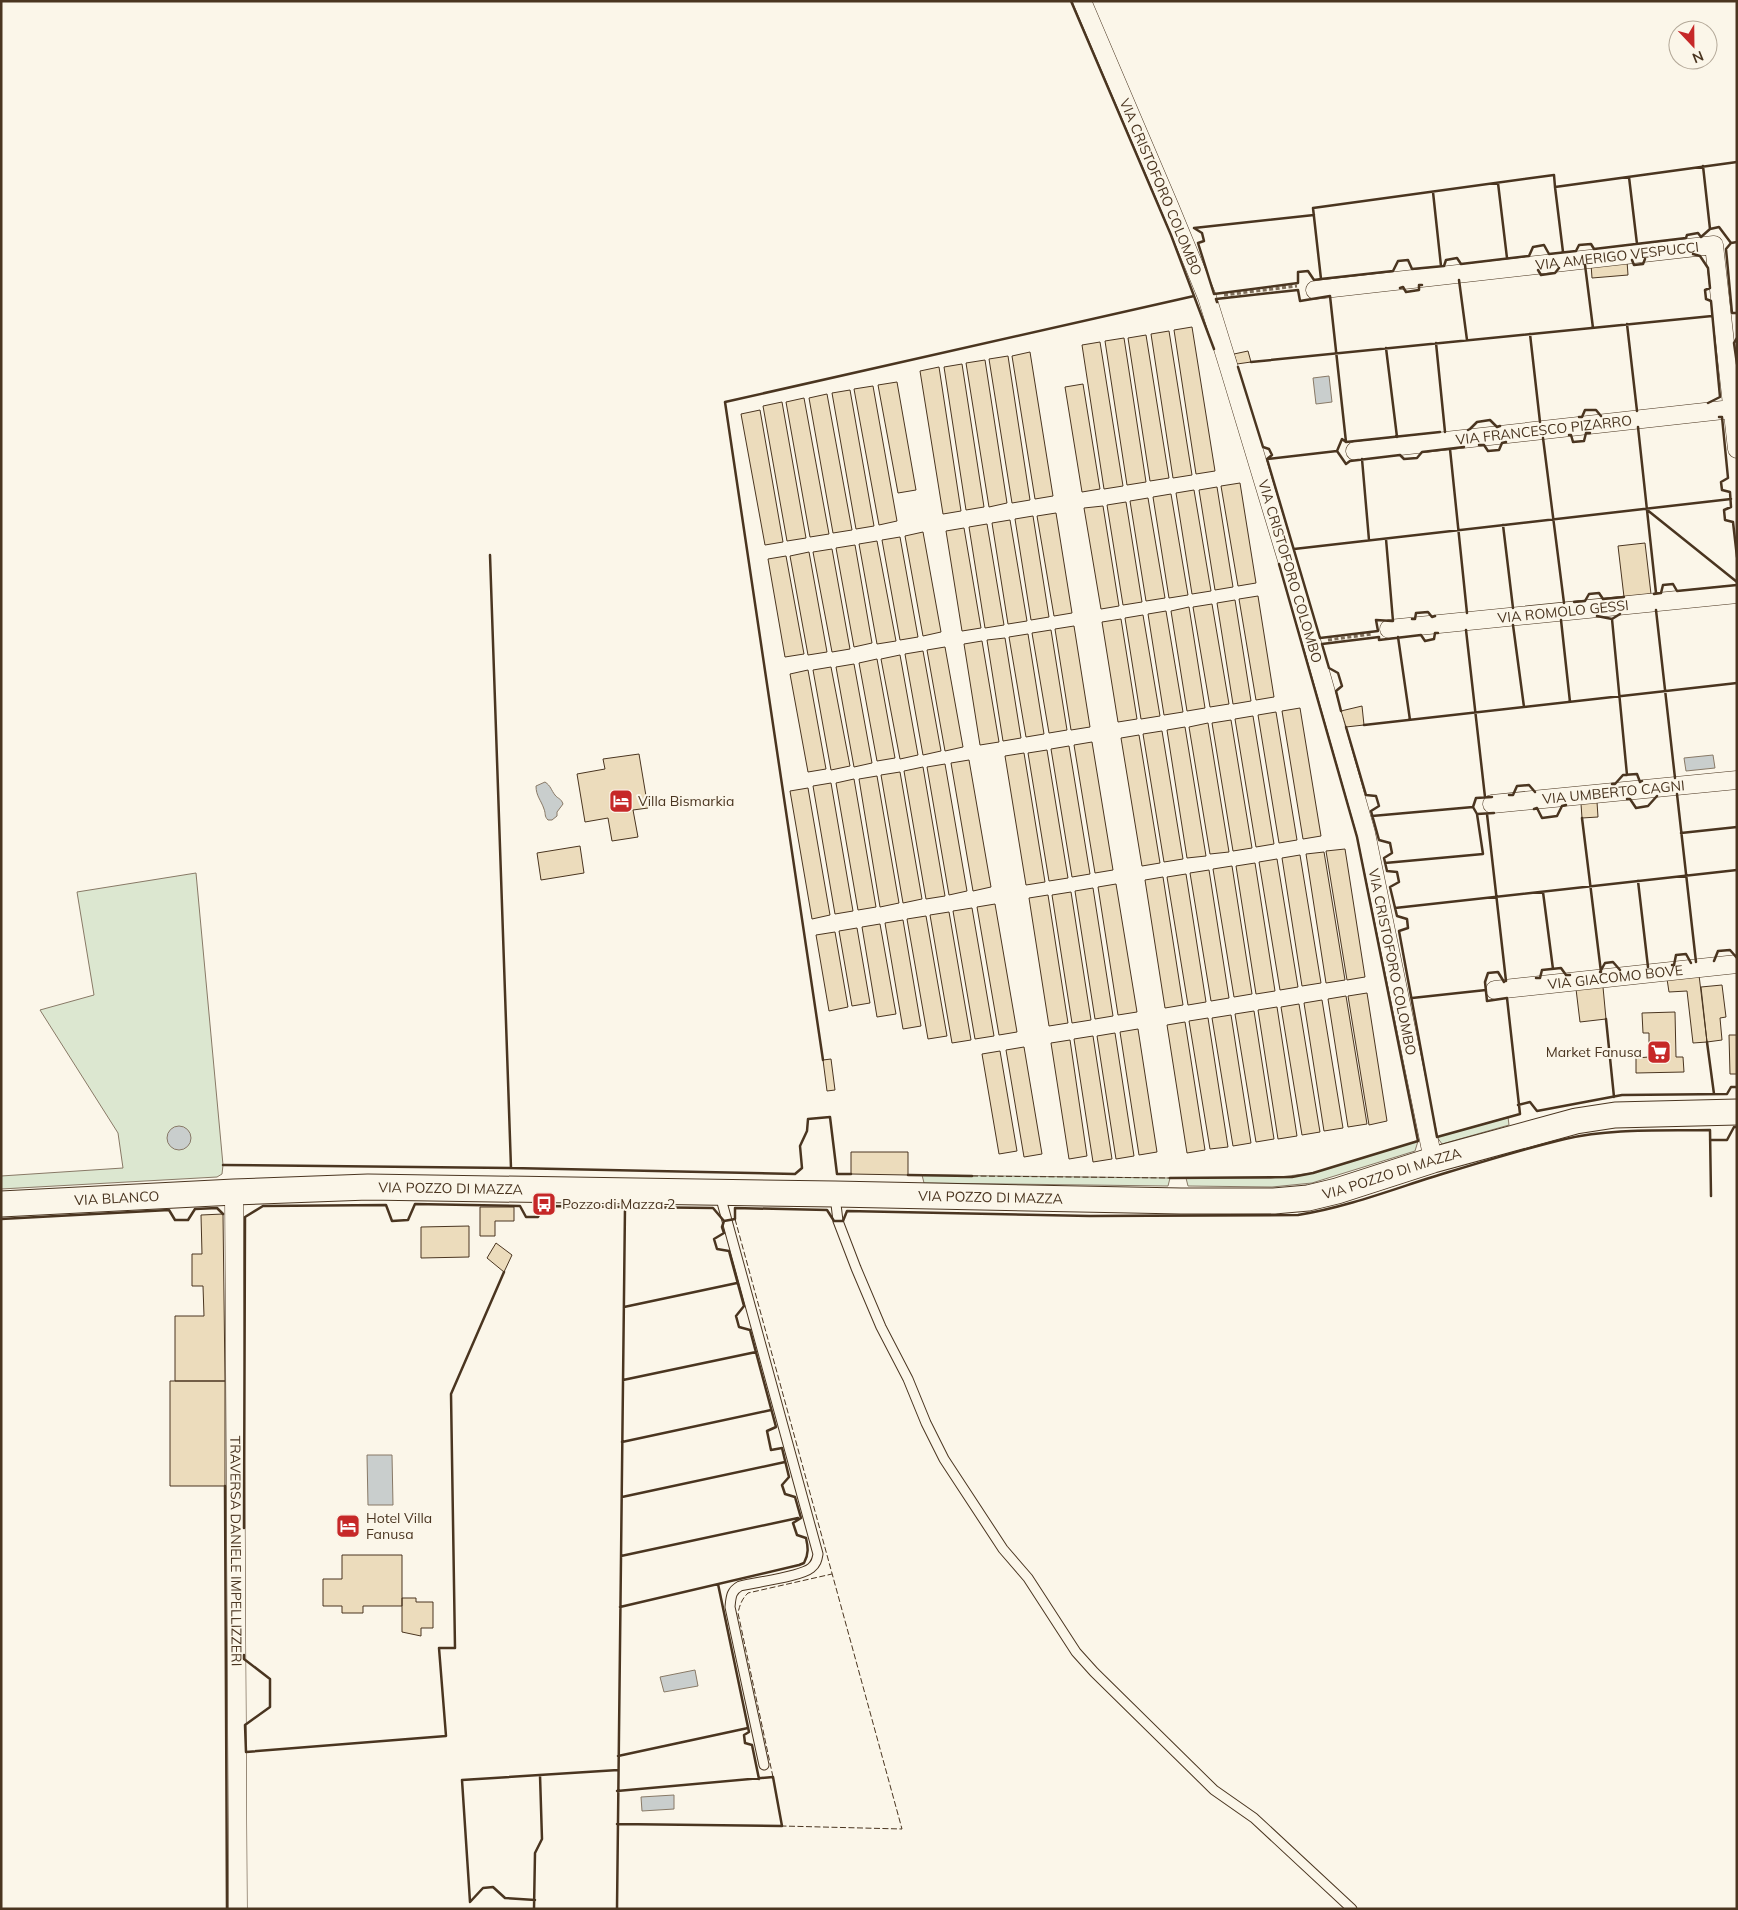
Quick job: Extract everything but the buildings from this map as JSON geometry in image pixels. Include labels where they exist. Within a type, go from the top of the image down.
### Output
[{"type":"street","name":"VIA CRISTOFORO COLOMBO","points":[[1082,1],[1170,205],[1207,297],[1312,643],[1374,863],[1433,1160]]},
{"type":"street","name":"VIA AMERIGO VESPUCCI","points":[[1315,290],[1714,245],[1730,323],[1732,409],[1737,449]]},
{"type":"street","name":"VIA FRANCESCO PIZARRO","points":[[1355,451],[1732,409]]},
{"type":"street","name":"VIA ROMOLO GESSI","points":[[1389,629],[1737,594]]},
{"type":"street","name":"VIA UMBERTO CAGNI","points":[[1492,804],[1737,780]]},
{"type":"street","name":"VIA GIACOMO BOVE","points":[[1496,990],[1737,964]]},
{"type":"street","name":"VIA POZZO DI MAZZA","points":[[234,1192],[368,1187],[1274,1201],[1308,1198],[1337,1191],[1433,1160],[1586,1120],[1615,1115],[1737,1112]]},
{"type":"street","name":"VIA BLANCO","points":[[1,1204],[234,1192]]},
{"type":"street","name":"TRAVERSA DANIELE IMPELLIZZERI","points":[[234,1192],[238,1909]]},
{"type":"lane","points":[[720,1192],[818,1554],[816,1563],[810,1569],[800,1573],[740,1586],[734,1589],[731,1595],[730,1607],[764,1765]]},
{"type":"lane","points":[[834,1194],[838,1221],[856,1268],[881,1327],[908,1379],[926,1423],[944,1459],[1003,1549],[1046,1603],[1076,1652],[1214,1790],[1254,1818],[1352,1909]]},
{"type":"path","points":[[1207,297],[1298,286],[1315,290]]},
{"type":"path","points":[[1312,643],[1382,633],[1389,629]]},
{"type":"green space","points":[[196,873],[223,1165],[222,1174],[217,1177],[1,1189],[1,1176],[123,1168],[118,1133],[40,1010],[94,995],[77,892]]},
{"type":"green space","points":[[1508,1117],[1509,1125],[1442,1144],[1437,1137]]},
{"type":"green space","points":[[1418,1141],[1415,1151],[1312,1183],[1272,1187],[1188,1186],[1186,1178],[1271,1178],[1313,1173]]},
{"type":"green space","points":[[922,1175],[1170,1178],[1168,1186],[924,1183]]},
{"type":"shaded area","points":[[1329,376],[1332,402],[1316,404],[1313,378]]},
{"type":"shaded area","points":[[1713,755],[1715,768],[1686,771],[1684,758]]},
{"type":"shaded area","points":[[545,782],[563,804],[557,812],[557,816],[552,820],[548,820],[546,817],[536,789],[536,786]]},
{"type":"shaded area","points":[[179,1126],[184,1127],[190,1133],[190,1143],[184,1149],[179,1150],[174,1149],[168,1143],[167,1138],[168,1133],[174,1127]]},
{"type":"shaded area","points":[[367,1455],[392,1455],[393,1505],[368,1505]]},
{"type":"shaded area","points":[[695,1670],[698,1686],[664,1692],[660,1677]]},
{"type":"shaded area","points":[[674,1795],[674,1809],[642,1811],[641,1797]]},
{"type":"fence","points":[[972,1176],[1170,1178]]},
{"type":"fence","points":[[735,1219],[902,1829],[782,1826]]},
{"type":"fence","points":[[773,1777],[738,1613],[748,1593],[832,1574]]},
{"type":"wall","points":[[1071,1],[1171,235],[1214,349]]},
{"type":"wall","points":[[1321,279],[1313,208],[1554,175],[1555,187],[1737,162]]},
{"type":"wall","points":[[1703,166],[1710,229]]},
{"type":"wall","points":[[1629,177],[1637,244]]},
{"type":"wall","points":[[1498,183],[1507,258]]},
{"type":"wall","points":[[1555,187],[1563,252]]},
{"type":"wall","points":[[1433,192],[1441,266]]},
{"type":"wall","points":[[1314,215],[1194,228],[1202,233],[1204,241],[1198,243],[1214,294],[1298,283],[1298,272],[1308,271],[1314,280],[1393,271],[1398,261],[1408,260],[1412,269],[1444,266],[1446,260],[1457,258],[1461,264],[1529,256],[1533,247],[1544,245],[1549,254],[1576,251],[1579,245],[1591,244],[1594,249],[1686,238],[1687,235],[1698,233],[1701,237],[1710,229],[1719,227],[1731,243],[1726,249],[1732,313],[1737,313]]},
{"type":"wall","points":[[1731,243],[1737,242]]},
{"type":"wall","points":[[1693,254],[1700,256],[1708,268],[1710,288],[1705,290],[1706,299],[1711,301],[1720,397],[1708,403]]},
{"type":"wall","points":[[1632,260],[1634,265],[1643,264],[1645,259]]},
{"type":"wall","points":[[1585,265],[1593,328]]},
{"type":"wall","points":[[1538,270],[1541,275],[1555,273],[1559,268]]},
{"type":"wall","points":[[1459,280],[1467,340]]},
{"type":"wall","points":[[1400,288],[1403,287],[1406,292],[1419,290],[1419,285],[1422,285]]},
{"type":"wall","points":[[1217,302],[1216,299],[1298,290],[1300,301],[1330,296]]},
{"type":"wall","points":[[823,1060],[725,402],[1194,296]]},
{"type":"wall","points":[[1330,296],[1346,442]]},
{"type":"wall","points":[[1251,362],[1712,316]]},
{"type":"wall","points":[[1627,324],[1637,411]]},
{"type":"wall","points":[[1530,334],[1540,422]]},
{"type":"wall","points":[[1737,338],[1734,343],[1737,364]]},
{"type":"wall","points":[[1436,343],[1445,432]]},
{"type":"wall","points":[[1386,348],[1397,437]]},
{"type":"wall","points":[[1238,367],[1263,447],[1269,449],[1272,455],[1267,459],[1320,638],[1378,631],[1376,620],[1392,621]]},
{"type":"wall","points":[[1579,417],[1582,417],[1585,410],[1596,410],[1601,416]]},
{"type":"wall","points":[[1719,417],[1722,417],[1728,478],[1721,482],[1722,490],[1730,492],[1731,507],[1724,510],[1725,520],[1733,522],[1737,557]]},
{"type":"wall","points":[[1468,430],[1477,422],[1490,420],[1497,427],[1500,426]]},
{"type":"wall","points":[[1638,427],[1656,593]]},
{"type":"wall","points":[[1440,432],[1346,442],[1342,439],[1337,451],[1346,464],[1350,461],[1400,455],[1404,459],[1417,458],[1422,452],[1464,447]]},
{"type":"wall","points":[[1569,435],[1571,435],[1573,442],[1584,441],[1586,433],[1590,433]]},
{"type":"wall","points":[[1543,438],[1564,603]]},
{"type":"wall","points":[[1479,445],[1484,445],[1488,451],[1499,450],[1502,443],[1506,442]]},
{"type":"wall","points":[[1450,449],[1467,613]]},
{"type":"wall","points":[[1267,459],[1337,451]]},
{"type":"wall","points":[[1362,459],[1369,540]]},
{"type":"wall","points":[[1294,549],[1731,499]]},
{"type":"wall","points":[[1646,509],[1737,582]]},
{"type":"wall","points":[[1503,525],[1513,608]]},
{"type":"wall","points":[[1386,539],[1393,621]]},
{"type":"wall","points":[[490,555],[511,1168]]},
{"type":"wall","points":[[1170,1178],[1292,1177],[1313,1173],[1418,1141],[1357,837],[1279,564]]},
{"type":"wall","points":[[1654,594],[1661,593],[1663,585],[1673,584],[1677,591],[1737,585]]},
{"type":"wall","points":[[1574,602],[1585,601],[1589,594],[1599,593],[1603,599],[1624,597]]},
{"type":"wall","points":[[1656,610],[1675,778]]},
{"type":"wall","points":[[1412,619],[1415,619],[1416,613],[1428,612],[1432,617],[1435,616]]},
{"type":"wall","points":[[1597,616],[1612,619],[1620,614]]},
{"type":"wall","points":[[1612,619],[1627,775]]},
{"type":"wall","points":[[1561,620],[1570,702]]},
{"type":"wall","points":[[1513,625],[1524,707]]},
{"type":"wall","points":[[1466,630],[1485,797]]},
{"type":"wall","points":[[1341,711],[1336,691],[1342,686],[1338,673],[1329,668],[1322,644],[1379,637],[1379,640],[1421,635],[1425,641],[1434,639],[1435,633],[1438,633]]},
{"type":"wall","points":[[1398,637],[1410,720]]},
{"type":"wall","points":[[1364,725],[1737,683]]},
{"type":"wall","points":[[1346,727],[1366,795],[1376,796],[1379,806],[1371,811],[1379,840],[1390,843],[1392,853],[1384,858],[1387,871],[1397,872],[1399,882],[1390,887],[1397,916],[1407,919],[1408,928],[1399,931],[1437,1137],[1520,1114],[1507,998]]},
{"type":"wall","points":[[1612,784],[1615,784],[1623,775],[1637,774],[1640,782],[1642,781]]},
{"type":"wall","points":[[1509,795],[1513,795],[1517,786],[1529,785],[1535,792]]},
{"type":"wall","points":[[1677,794],[1696,962]]},
{"type":"wall","points":[[1627,799],[1630,799],[1636,808],[1648,806],[1657,796]]},
{"type":"wall","points":[[1492,797],[1476,798],[1473,807],[1477,814],[1494,813]]},
{"type":"wall","points":[[1534,809],[1537,808],[1542,818],[1557,816],[1562,806],[1566,805]]},
{"type":"wall","points":[[1372,816],[1473,807]]},
{"type":"wall","points":[[1385,863],[1483,854],[1477,814]]},
{"type":"wall","points":[[1487,814],[1506,981]]},
{"type":"wall","points":[[1582,818],[1601,972]]},
{"type":"wall","points":[[1681,833],[1737,827]]},
{"type":"wall","points":[[1395,908],[1737,870]]},
{"type":"wall","points":[[1638,881],[1648,967]]},
{"type":"wall","points":[[1543,892],[1553,969]]},
{"type":"wall","points":[[1714,961],[1718,951],[1730,950],[1737,958]]},
{"type":"wall","points":[[1672,965],[1674,965],[1676,955],[1686,954],[1691,963]]},
{"type":"wall","points":[[1600,972],[1605,963],[1613,962],[1620,970]]},
{"type":"wall","points":[[1536,978],[1540,978],[1542,970],[1561,968],[1566,975],[1570,975]]},
{"type":"wall","points":[[1504,982],[1498,972],[1488,973],[1485,982],[1487,1001],[1507,998]]},
{"type":"wall","points":[[1412,998],[1486,990]]},
{"type":"wall","points":[[1606,1019],[1614,1097]]},
{"type":"wall","points":[[1707,1042],[1714,1094]]},
{"type":"wall","points":[[1518,1105],[1530,1102],[1537,1111],[1622,1095],[1727,1094],[1731,1087],[1737,1087]]},
{"type":"wall","points":[[223,1165],[511,1168],[795,1174],[802,1168],[800,1146],[807,1131],[808,1119],[830,1117],[837,1174],[851,1174]]},
{"type":"wall","points":[[1710,1140],[1727,1140],[1734,1127],[1737,1127]]},
{"type":"wall","points":[[244,1528],[245,1217],[263,1206],[386,1205],[392,1221],[408,1220],[415,1204],[520,1206],[526,1217],[538,1217],[544,1206],[713,1208],[724,1221],[735,1219],[735,1208],[827,1210],[834,1221],[843,1221],[847,1211],[1090,1216],[1298,1215],[1378,1195],[1496,1158],[1565,1139],[1601,1133],[1655,1130],[1710,1130],[1711,1196]]},
{"type":"wall","points":[[908,1175],[972,1176]]},
{"type":"wall","points":[[617,1909],[625,1207]]},
{"type":"wall","points":[[1,1219],[169,1210],[175,1220],[188,1220],[195,1209],[217,1208],[223,1214]]},
{"type":"wall","points":[[620,1607],[799,1565],[804,1563],[807,1557],[808,1547],[806,1538],[797,1535],[793,1523],[801,1518],[795,1497],[785,1494],[782,1485],[789,1477],[782,1448],[771,1450],[767,1431],[776,1427],[750,1330],[739,1327],[736,1316],[744,1306],[729,1251],[717,1249],[714,1239],[724,1233],[722,1227],[724,1221]]},
{"type":"wall","points":[[244,1655],[244,1659],[270,1679],[270,1707],[245,1725],[246,1752],[446,1736],[439,1648],[455,1648],[451,1394],[504,1272]]},
{"type":"wall","points":[[624,1307],[737,1283]]},
{"type":"wall","points":[[623,1380],[756,1352]]},
{"type":"wall","points":[[622,1442],[771,1410]]},
{"type":"wall","points":[[622,1497],[785,1462]]},
{"type":"wall","points":[[225,1486],[227,1909]]},
{"type":"wall","points":[[621,1556],[798,1518]]},
{"type":"wall","points":[[718,1584],[749,1732],[744,1735],[745,1743],[752,1745],[759,1779]]},
{"type":"wall","points":[[618,1756],[748,1728]]},
{"type":"wall","points":[[535,1900],[505,1898],[493,1887],[483,1888],[470,1902],[462,1780],[618,1770]]},
{"type":"wall","points":[[534,1909],[535,1853],[542,1839],[540,1775]]},
{"type":"wall","points":[[617,1791],[773,1777],[782,1826],[617,1824]]},
{"type":"place","name":"Villa Bismarkia","points":[[621,801]]},
{"type":"place","name":"Market Fanusa","points":[[1659,1052]]},
{"type":"place","name":"Pozzo di Mazza 2","points":[[544,1204]]},
{"type":"place","name":"Hotel Villa Fanusa","points":[[348,1526]]}]
